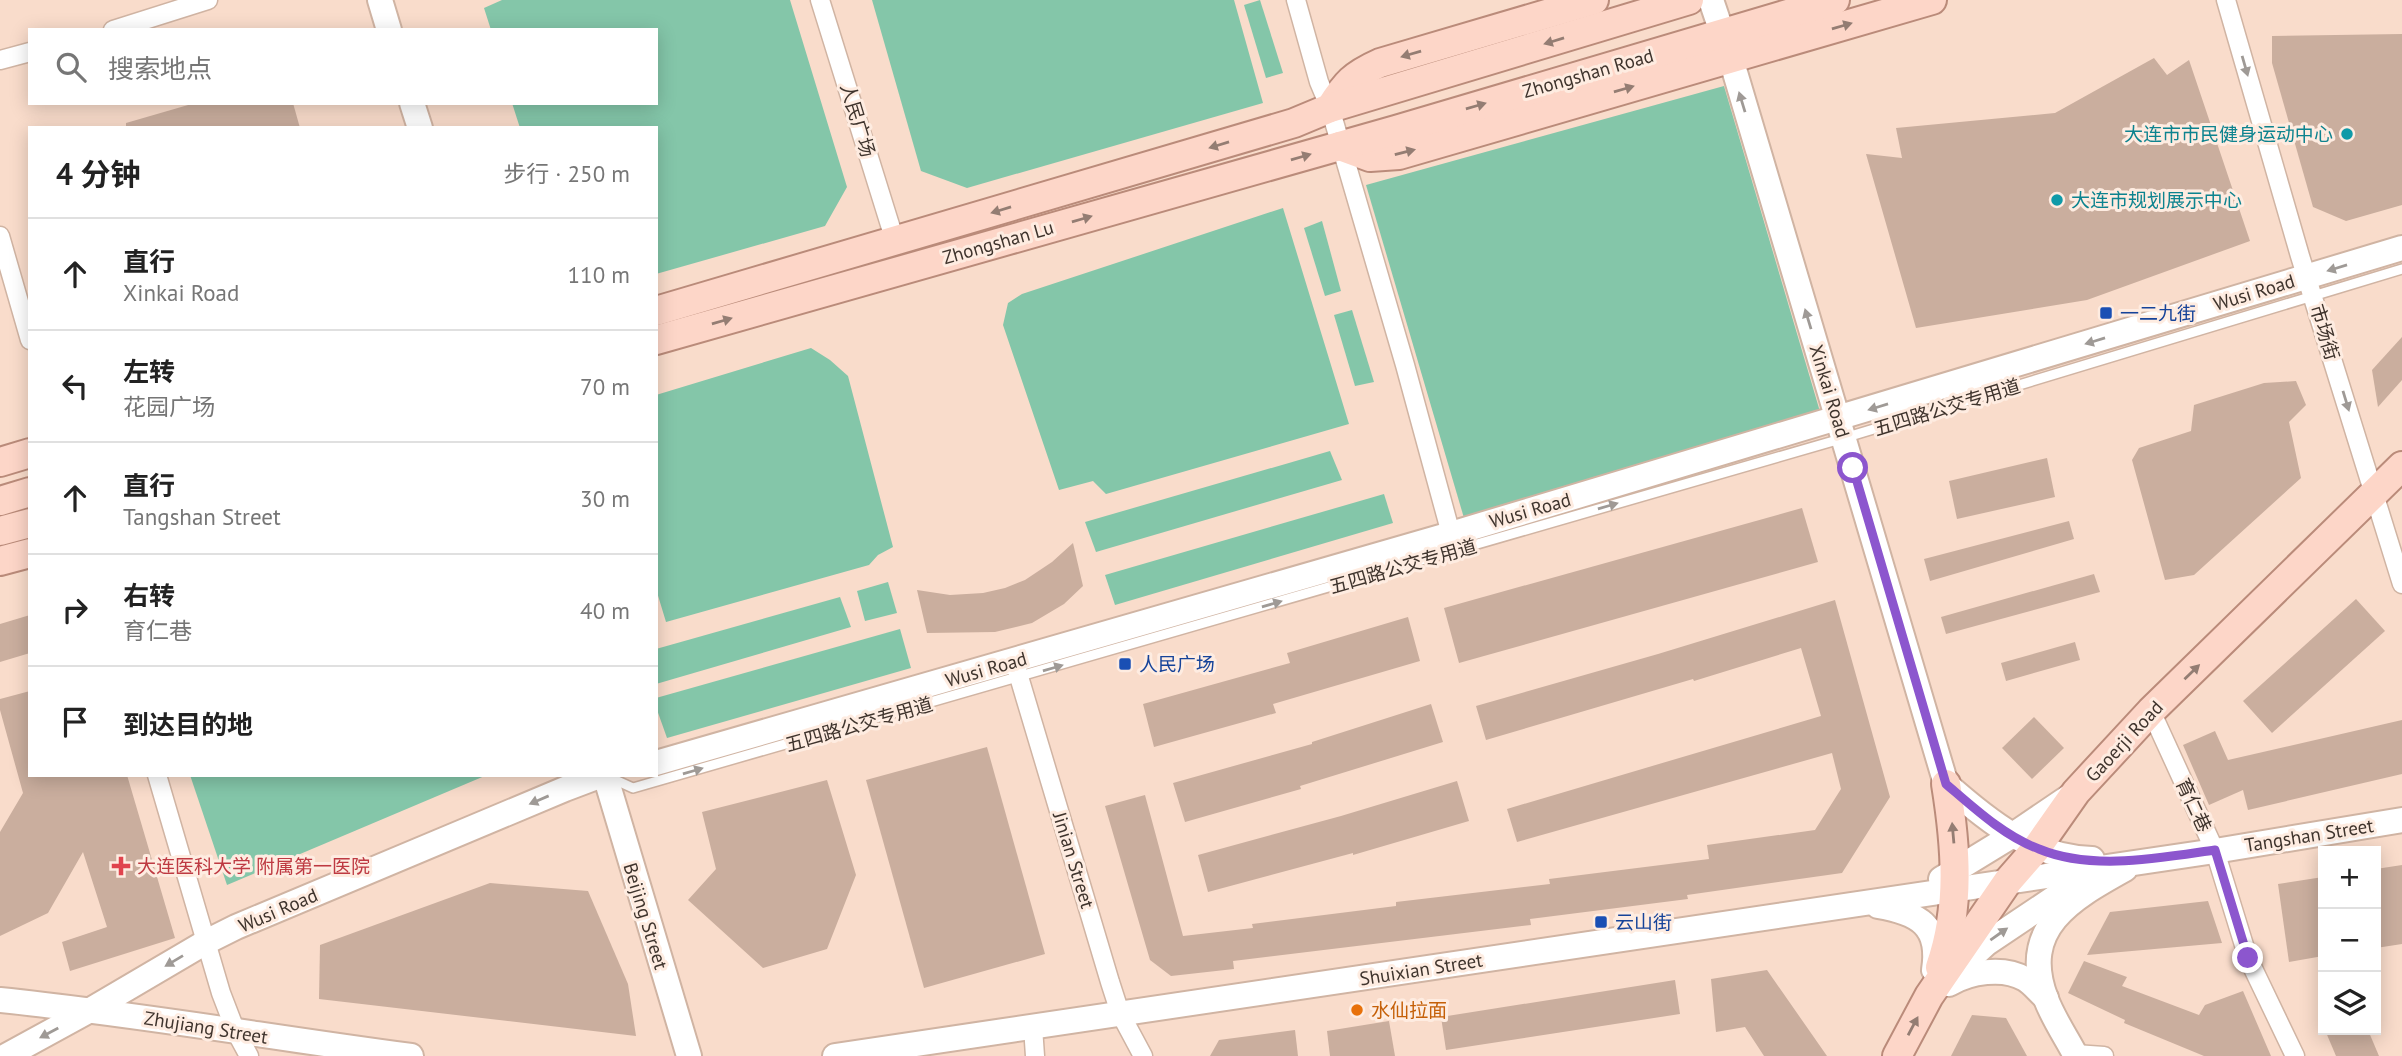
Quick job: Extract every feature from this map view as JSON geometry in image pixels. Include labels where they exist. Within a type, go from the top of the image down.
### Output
[{"type":"main road","points":[[380,0],[388,28]]},
{"type":"main road","points":[[1330,107],[1347,82],[1361,71],[1380,63],[1594,0]]},
{"type":"main road","name":"Zhongshan Road","points":[[1330,107],[1689,0]]},
{"type":"main road","name":"Xinkai Road","points":[[1711,0],[1946,784]]},
{"type":"main road","points":[[1340,146],[1370,157],[1399,155],[1726,46],[1835,0]]},
{"type":"main road","points":[[1726,46],[1932,0]]},
{"type":"main road","points":[[413,105],[419,126]]},
{"type":"main road","name":"Zhongshan Lu","points":[[658,310],[1294,123],[1330,107]]},
{"type":"main road","name":"Zhongshan Lu","points":[[658,339],[1340,146]]},
{"type":"main road","name":"Wusi Road","points":[[658,762],[1016,669],[1451,534],[1841,428],[2311,285],[2402,248]]},
{"type":"main road","points":[[0,462],[28,454]]},
{"type":"main road","name":"Gaoerji Road","points":[[1897,1056],[1929,996],[2008,881],[2025,842],[2151,711],[2402,466]]},
{"type":"main road","points":[[0,501],[28,493]]},
{"type":"main road","points":[[0,531],[28,524]]},
{"type":"main road","points":[[0,561],[28,553]]},
{"type":"main road","name":"Wusi Road","points":[[6,1056],[206,942],[552,794],[599,777]]},
{"type":"main road","name":"Beijing Street","points":[[605,777],[689,1056]]},
{"type":"main road","points":[[1946,784],[1999,815],[2022,815],[2076,792]]},
{"type":"main road","points":[[1946,784],[1981,814],[2025,842],[2063,857],[2141,861]]},
{"type":"main road","points":[[1929,996],[1950,932],[1955,879],[1953,830],[1946,784]]},
{"type":"main road","name":"Tangshan Street","points":[[2008,881],[2402,820]]},
{"type":"main road","points":[[1955,879],[2025,842]]},
{"type":"main road","points":[[1929,996],[1987,943],[2074,885],[2141,861]]},
{"type":"main road","points":[[2075,1055],[2046,998],[2038,958],[2041,940],[2049,925],[2066,907],[2089,889],[2141,861]]},
{"type":"main road","name":"Shuixian Street","points":[[835,1056],[1846,905],[1955,879],[2008,881]]},
{"type":"main road","points":[[1846,905],[1902,910],[1924,922],[1933,937],[1936,953],[1929,996]]},
{"type":"main road","points":[[1929,996],[1960,977],[1994,971],[2024,978],[2046,998]]},
{"type":"main road","name":"Zhujiang Street","points":[[0,1000],[92,1009],[411,1056]]},
{"type":"street","points":[[119,28],[208,0]]},
{"type":"street","name":"人民广场","points":[[820,0],[895,241]]},
{"type":"street","points":[[1296,0],[1405,365],[1451,534]]},
{"type":"street","name":"市场街","points":[[2226,0],[2402,584]]},
{"type":"street","points":[[0,60],[28,53]]},
{"type":"street","points":[[0,236],[28,333]]},
{"type":"street","name":"Jinian Street","points":[[1016,669],[1120,1013],[1143,1056]]},
{"type":"street","name":"育仁巷","points":[[2151,711],[2215,850],[2248,958],[2295,1056]]},
{"type":"street","points":[[158,777],[206,942],[236,1032],[249,1056]]},
{"type":"street","points":[[1033,1027],[1035,1056]]},
{"type":"street","points":[[2075,1055],[2104,1056]]},
{"type":"lane","points":[[2311,285],[2402,269]]},
{"type":"lane","name":"五四路公交专用道","points":[[608,777],[633,788],[1016,669],[1841,428]]},
{"type":"green space","points":[[502,0],[790,0],[847,187],[825,226],[658,273],[658,126],[519,126],[513,105],[658,105],[658,28],[490,28],[484,8]]},
{"type":"green space","points":[[872,0],[1234,0],[1263,103],[967,188],[921,171]]},
{"type":"green space","points":[[1260,0],[1283,73],[1266,78],[1244,5]]},
{"type":"green space","points":[[1724,86],[1821,415],[1464,518],[1366,185]]},
{"type":"green space","points":[[1283,208],[1349,424],[1106,494],[1093,481],[1059,490],[1003,325],[1008,303],[1022,294]]},
{"type":"green space","points":[[1322,221],[1341,291],[1325,296],[1304,228]]},
{"type":"green space","points":[[1352,310],[1374,382],[1355,386],[1334,315]]},
{"type":"green space","points":[[811,348],[830,360],[848,376],[893,547],[878,555],[869,565],[666,622],[658,596],[658,394]]},
{"type":"green space","points":[[1330,451],[1342,480],[1096,552],[1085,522]]},
{"type":"green space","points":[[1384,494],[1393,523],[1115,605],[1105,575]]},
{"type":"green space","points":[[888,582],[897,613],[865,621],[857,591]]},
{"type":"green space","points":[[840,597],[851,627],[658,683],[658,648]]},
{"type":"green space","points":[[900,629],[911,668],[667,738],[658,713],[658,697]]},
{"type":"green space","points":[[191,777],[482,777],[227,885]]},
{"type":"building","name":"大连市市民健身运动中心","points":[[2402,34],[2402,205],[2346,221],[2313,207],[2272,63],[2272,36]]},
{"type":"building","name":"大连市规划展示中心","points":[[2154,58],[2167,75],[2189,60],[2250,241],[2087,300],[1916,328],[1866,154],[1902,158],[1896,128],[2055,113]]},
{"type":"building","points":[[188,105],[294,105],[299,126],[126,126],[126,123]]},
{"type":"building","points":[[2402,337],[2402,380],[2378,407],[2372,370]]},
{"type":"building","points":[[2296,381],[2306,405],[2289,422],[2301,478],[2194,575],[2165,580],[2132,460],[2139,448],[2191,431],[2194,405],[2264,383]]},
{"type":"building","points":[[2047,458],[2055,497],[1957,519],[1949,481]]},
{"type":"building","points":[[1802,508],[1818,562],[1459,663],[1444,608]]},
{"type":"building","points":[[2069,521],[2074,539],[1930,581],[1924,559]]},
{"type":"building","points":[[1073,543],[1083,586],[1064,604],[1032,623],[995,632],[927,633],[917,590],[950,595],[983,593],[1005,588],[1025,580],[1052,562]]},
{"type":"building","points":[[2094,574],[2100,592],[1946,634],[1941,617]]},
{"type":"building","points":[[2356,599],[2385,631],[2272,733],[2243,701]]},
{"type":"building","points":[[1835,600],[1890,797],[1842,873],[1687,895],[1688,899],[1530,919],[1531,925],[1233,961],[1234,969],[1171,976],[1150,960],[1105,806],[1145,795],[1183,936],[1253,928],[1252,924],[1396,906],[1396,902],[1550,884],[1549,879],[1709,859],[1707,845],[1815,830],[1841,789],[1832,753],[1517,842],[1507,809],[1821,716],[1801,648],[1486,740],[1476,706]]},
{"type":"building","points":[[28,616],[28,654],[0,662],[0,624]]},
{"type":"building","points":[[1408,617],[1420,661],[1273,704],[1276,713],[1154,747],[1143,704],[1290,663],[1287,653]]},
{"type":"building","points":[[2075,642],[2080,660],[2006,681],[2001,663]]},
{"type":"building","name":"大连医科大学 附属第一医院","points":[[28,692],[28,777],[128,777],[175,938],[70,971],[62,942],[107,927],[83,852],[48,913],[0,936],[0,832],[23,793],[0,710],[0,699]]},
{"type":"building","points":[[1431,704],[1443,742],[1300,786],[1301,789],[1185,822],[1173,783],[1312,744]]},
{"type":"building","points":[[2034,717],[2064,748],[2032,779],[2002,748]]},
{"type":"building","points":[[2402,720],[2402,774],[2248,810],[2243,790],[2209,805],[2183,745],[2215,731],[2228,760]]},
{"type":"building","points":[[987,747],[1045,954],[924,988],[866,780]]},
{"type":"building","points":[[827,780],[856,875],[827,949],[763,968],[688,900],[716,869],[702,812]]},
{"type":"building","points":[[1457,781],[1469,821],[1353,855],[1208,892],[1198,855]]},
{"type":"building","points":[[2402,865],[2402,944],[2381,947],[2381,909],[2381,868]]},
{"type":"building","points":[[2318,878],[2318,957],[2289,962],[2278,884]]},
{"type":"building","points":[[490,883],[588,891],[628,984],[636,1036],[319,999],[320,945]]},
{"type":"building","points":[[2208,901],[2222,943],[2087,955],[2110,912]]},
{"type":"building","points":[[2084,961],[2127,977],[2122,986],[2199,1015],[2205,1005],[2243,991],[2271,1056],[2204,1056],[2124,1023],[2125,1020],[2068,993]]},
{"type":"building","points":[[1767,970],[1827,1056],[1764,1056],[1745,1027],[1716,1032],[1711,979]]},
{"type":"building","points":[[1675,980],[1680,1014],[1446,1050],[1441,1017]]},
{"type":"building","points":[[1972,1015],[2006,1018],[2027,1056],[1951,1056]]},
{"type":"building","points":[[1389,1021],[1395,1056],[1330,1056],[1327,1031]]},
{"type":"building","points":[[1295,1030],[1298,1056],[1210,1056],[1219,1040]]},
{"type":"building","points":[[2327,1035],[2370,1035],[2379,1056],[2336,1056]]},
{"type":"place","name":"大连市市民健身运动中心","points":[[2347,134]]},
{"type":"place","name":"大连市规划展示中心","points":[[2057,200]]},
{"type":"place","name":"一二九街","points":[[2106,313]]},
{"type":"place","name":"人民广场","points":[[1125,664]]},
{"type":"place","name":"大连医科大学 附属第一医院","points":[[121,866]]},
{"type":"place","name":"云山街","points":[[1601,922]]},
{"type":"place","name":"水仙拉面","points":[[1357,1010]]},
{"type":"route","points":[[1853,468],[1946,784],[1981,814],[2013,835],[2036,849],[2063,857],[2141,861],[2215,850],[2248,958]]}]
